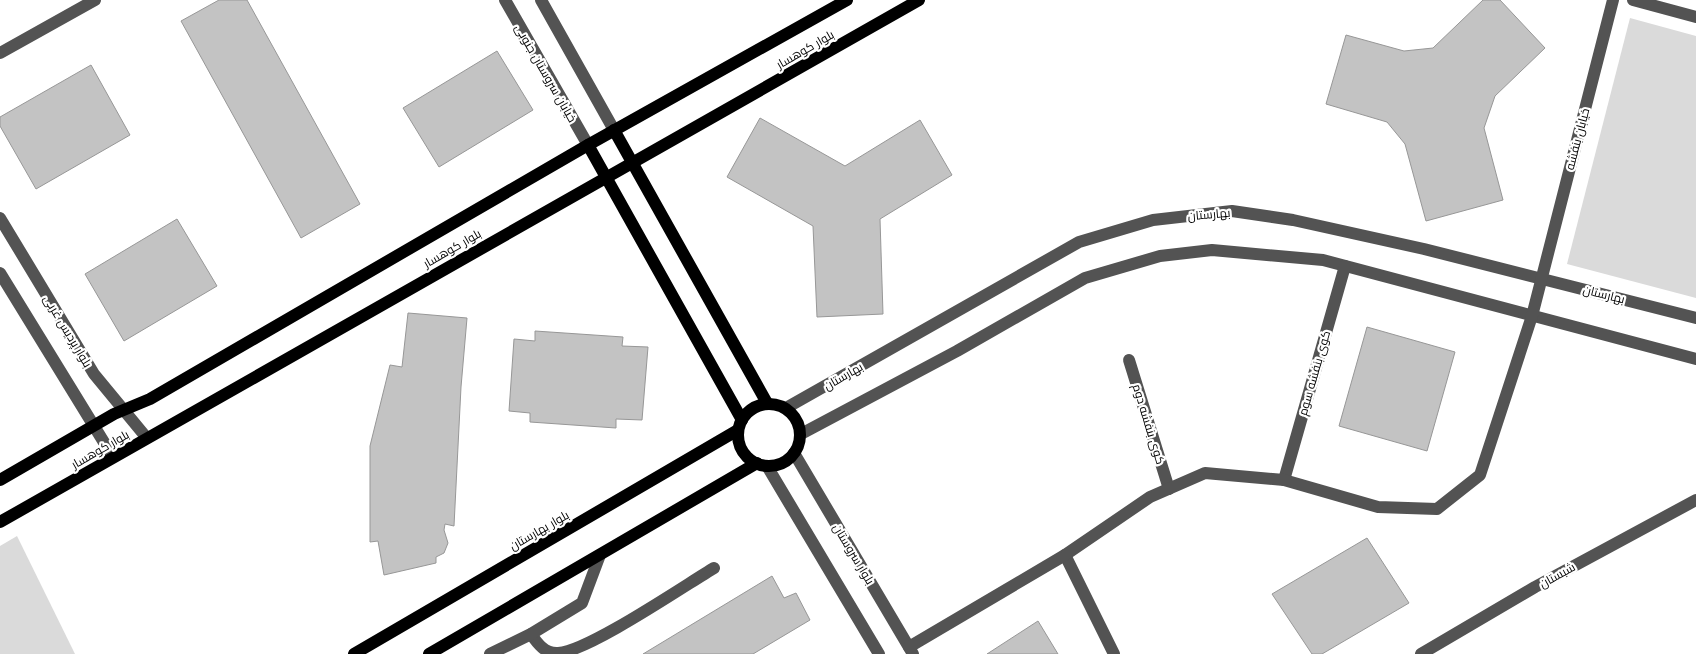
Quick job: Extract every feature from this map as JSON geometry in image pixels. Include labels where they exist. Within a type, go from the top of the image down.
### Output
[{"type":"main road","name":"بلوار کوهسار","points":[[0,480],[94,426],[159,394],[614,130],[847,0]]},
{"type":"main road","name":"بلوار کوهسار","points":[[0,522],[606,176],[919,0]]},
{"type":"main road","points":[[614,130],[767,403]]},
{"type":"main road","points":[[588,145],[740,425]]},
{"type":"main road","points":[[436,653],[600,555],[762,465],[777,465],[794,453],[801,434],[799,424],[786,408],[767,403],[748,412],[740,425],[738,440],[742,450],[762,465]]},
{"type":"main road","name":"بلوار بهارستان","points":[[354,654],[740,425]]},
{"type":"street","points":[[0,53],[95,0]]},
{"type":"street","name":"خیابان سروستان جنوبی","points":[[505,0],[588,145]]},
{"type":"street","points":[[541,0],[614,130]]},
{"type":"street","name":"خیابان بنفشه","points":[[911,650],[1065,555],[1150,497],[1205,474],[1284,480],[1378,506],[1437,508],[1480,475],[1532,316],[1613,0]]},
{"type":"street","points":[[1633,0],[1696,17]]},
{"type":"street","name":"بهارستان","points":[[786,408],[1079,242],[1152,220],[1232,211],[1293,220],[1541,278],[1696,318]]},
{"type":"street","name":"بلوار پردیس غربی","points":[[0,218],[94,374],[146,438]]},
{"type":"street","points":[[801,434],[957,351],[1085,278],[1160,256],[1212,250],[1323,260],[1696,359]]},
{"type":"street","name":"کوی بنفشه سوم","points":[[1284,480],[1345,266]]},
{"type":"street","points":[[0,273],[113,457]]},
{"type":"street","name":"کوی بنفشه دوم","points":[[1130,360],[1169,489]]},
{"type":"street","name":"بلوار سروستان","points":[[794,453],[911,650]]},
{"type":"street","points":[[762,465],[879,654]]},
{"type":"street","name":"شبستان","points":[[1421,654],[1535,587],[1696,500]]},
{"type":"street","points":[[490,654],[531,634],[582,602],[600,555]]},
{"type":"street","points":[[1065,555],[1114,654]]},
{"type":"street","points":[[531,634],[543,651],[558,653],[592,642],[714,568]]},
{"type":"shaded area","points":[[1630,18],[1696,36],[1696,298],[1567,264]]},
{"type":"shaded area","points":[[17,536],[75,654],[0,654],[0,546]]},
{"type":"building","points":[[219,0],[247,0],[360,204],[301,238],[181,21]]},
{"type":"building","points":[[1483,0],[1500,0],[1545,48],[1495,96],[1484,128],[1503,200],[1426,221],[1405,144],[1387,122],[1326,104],[1346,35],[1404,51],[1433,48]]},
{"type":"building","points":[[497,51],[533,110],[439,167],[403,108]]},
{"type":"building","points":[[91,65],[130,135],[36,189],[0,126],[0,117]]},
{"type":"building","points":[[760,118],[845,166],[920,120],[952,175],[880,219],[883,314],[817,317],[813,226],[727,177]]},
{"type":"building","points":[[177,219],[217,286],[124,341],[85,274]]},
{"type":"building","points":[[408,313],[467,318],[461,387],[454,526],[445,524],[444,530],[448,543],[444,553],[436,557],[436,563],[384,575],[378,541],[370,542],[370,446],[390,365],[402,367]]},
{"type":"building","points":[[1367,327],[1455,352],[1427,451],[1339,426]]},
{"type":"building","points":[[535,331],[623,337],[622,346],[648,347],[642,420],[616,419],[616,428],[530,422],[530,413],[509,411],[514,339],[535,341]]},
{"type":"building","points":[[1367,538],[1409,603],[1322,654],[1312,654],[1272,594]]},
{"type":"building","points":[[772,576],[784,598],[796,593],[810,620],[753,654],[643,654]]},
{"type":"building","points":[[1038,621],[1058,654],[987,654]]}]
